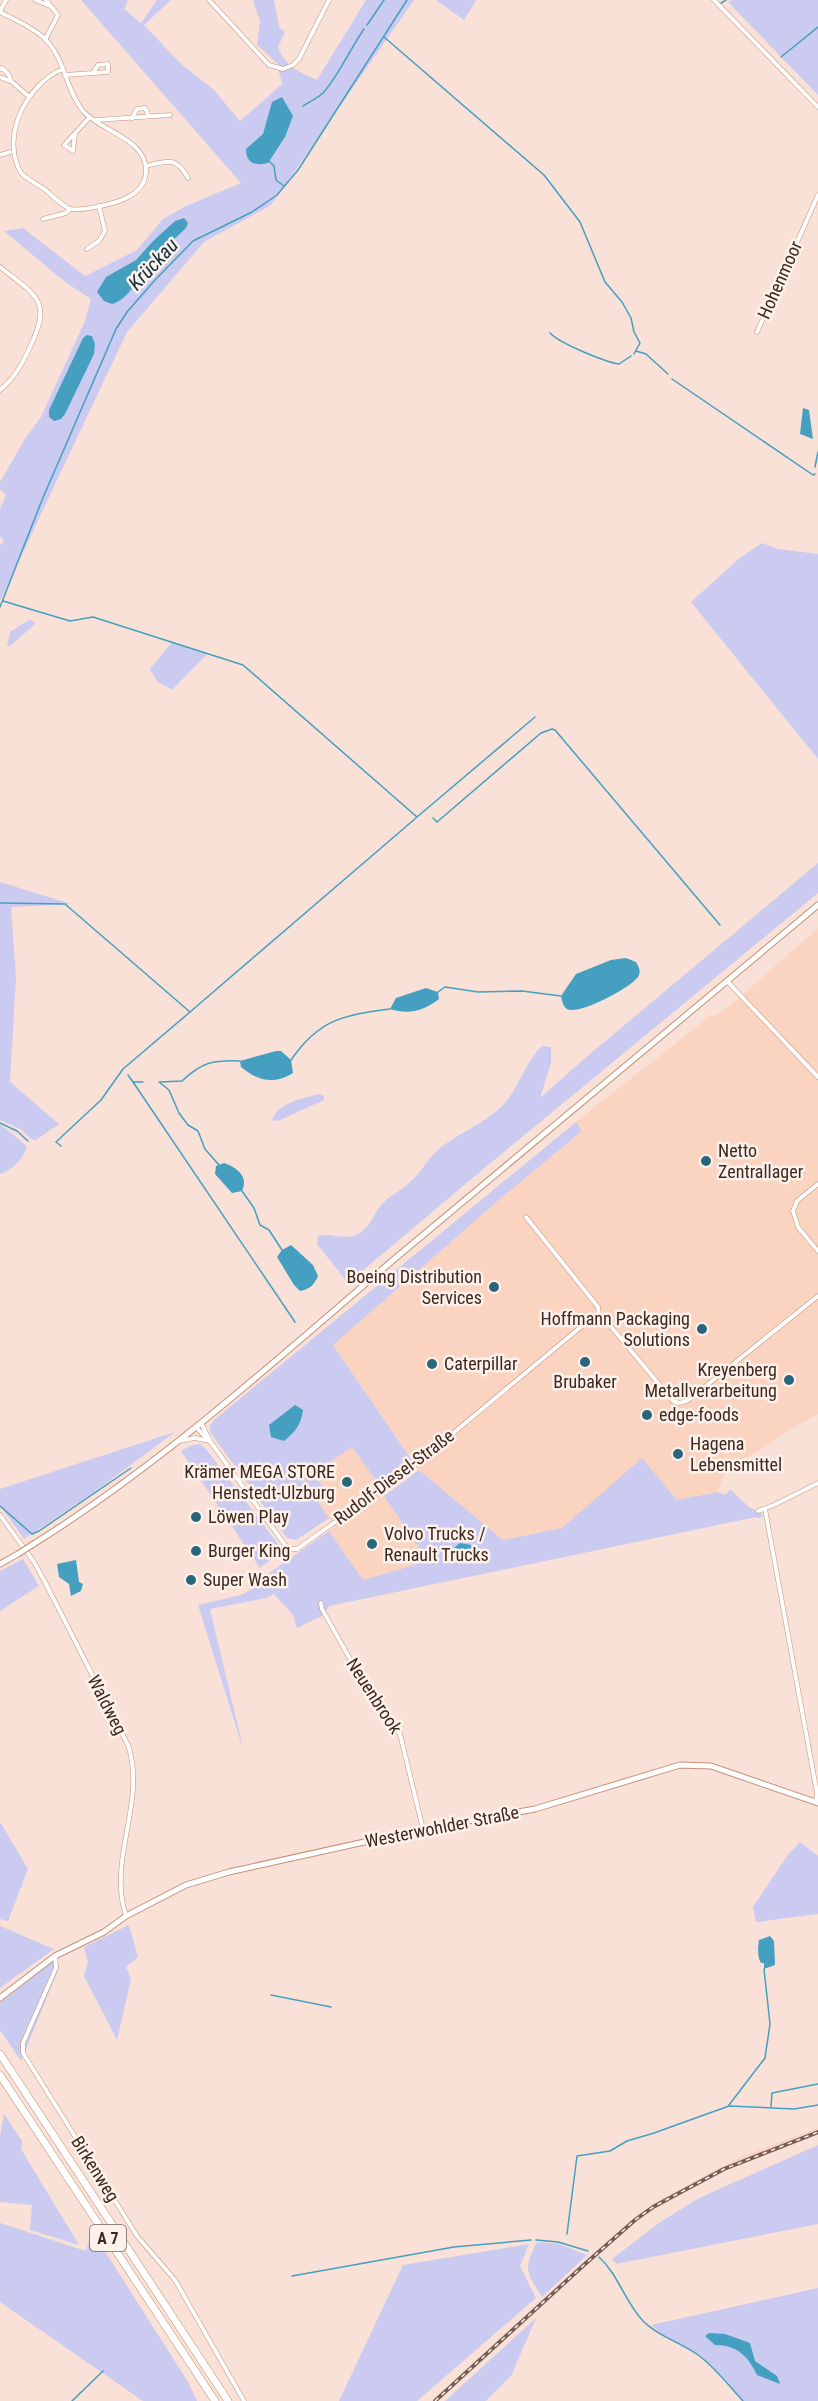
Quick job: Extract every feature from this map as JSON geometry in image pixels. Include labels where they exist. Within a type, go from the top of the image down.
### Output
[{"type":"highway","name":"A 7","points":[[0,2054],[228,2401]]},
{"type":"highway","name":"A 7","points":[[0,2075],[215,2401]]},
{"type":"main road","points":[[0,1564],[79,1516],[199,1425],[617,1071],[818,905]]},
{"type":"main road","name":"Westerwohlder Straße","points":[[0,1998],[55,1956],[104,1932],[126,1916],[200,1880],[423,1829],[535,1809],[672,1767],[687,1764],[711,1766],[817,1803]]},
{"type":"street","points":[[6,0],[0,11],[46,38],[56,50],[79,104],[90,117],[132,144],[140,152],[146,166],[143,184],[133,195],[99,206],[70,209],[66,213],[44,219]]},
{"type":"street","points":[[35,0],[51,7]]},
{"type":"street","points":[[46,0],[58,15],[46,38]]},
{"type":"street","points":[[209,0],[269,65],[283,69],[293,65],[298,59],[330,0]]},
{"type":"street","points":[[714,0],[818,106]]},
{"type":"street","points":[[0,69],[2,68],[9,75],[11,81]]},
{"type":"street","points":[[14,113],[27,95],[55,72],[63,69]]},
{"type":"street","points":[[65,75],[93,73]]},
{"type":"street","points":[[0,77],[11,81],[27,95]]},
{"type":"street","points":[[132,118],[137,109],[145,108],[149,116]]},
{"type":"street","points":[[95,120],[170,115]]},
{"type":"street","points":[[75,134],[90,117]]},
{"type":"street","points":[[8,141],[10,152],[21,173],[70,209]]},
{"type":"street","points":[[0,155],[10,152]]},
{"type":"street","points":[[146,166],[172,161],[177,163],[188,178]]},
{"type":"street","name":"Hohenmoor","points":[[758,332],[818,195]]},
{"type":"street","points":[[87,249],[99,241],[105,231],[99,206]]},
{"type":"street","points":[[0,267],[34,296],[42,316],[40,326],[18,371],[0,390]]},
{"type":"street","points":[[728,981],[818,1077]]},
{"type":"street","points":[[818,1184],[797,1202],[793,1211],[798,1227],[818,1251]]},
{"type":"street","points":[[526,1217],[598,1307],[599,1315],[673,1401],[679,1403],[687,1401],[818,1296]]},
{"type":"street","name":"Rudolf-Diesel-Straße","points":[[199,1425],[285,1545],[290,1549],[297,1549],[410,1470],[590,1319],[599,1315]]},
{"type":"street","points":[[178,1441],[195,1438],[210,1441]]},
{"type":"street","points":[[758,1510],[765,1509],[818,1483]]},
{"type":"street","points":[[765,1509],[817,1792],[817,1803]]},
{"type":"street","name":"Waldweg","points":[[0,1515],[34,1562],[46,1584],[128,1745],[133,1760],[133,1802],[120,1874],[120,1891],[126,1916]]},
{"type":"street","name":"Neuenbrook","points":[[321,1603],[322,1610],[373,1700],[400,1734],[423,1829]]},
{"type":"street","name":"Birkenweg","points":[[55,1956],[56,1968],[24,2043],[23,2054],[137,2236],[175,2280],[244,2401]]},
{"type":"shaded area","points":[[81,0],[126,0],[128,1],[124,9],[141,23],[157,0],[171,0],[144,25],[181,64],[213,89],[240,121],[282,84],[277,63],[257,45],[260,21],[253,0],[274,0],[279,27],[285,32],[278,47],[281,54],[293,68],[317,80],[366,0],[414,0],[271,205],[204,242],[127,332],[0,601],[0,545],[3,539],[0,537],[0,509],[6,495],[0,489],[0,482],[41,417],[85,321],[91,299],[65,282],[4,231],[23,228],[85,276],[137,250],[163,219],[186,206],[241,183]],"holes":[[[175,221],[186,228],[146,268],[138,281],[106,277],[136,260]],[[87,335],[92,336],[95,344],[49,410],[83,338]]]},
{"type":"shaded area","points":[[436,0],[476,0],[464,20]]},
{"type":"shaded area","points":[[732,0],[818,0],[818,95],[728,2]]},
{"type":"shaded area","points":[[282,97],[293,116],[285,137],[268,163],[252,163],[246,154],[246,149],[263,134],[272,102]]},
{"type":"shaded area","points":[[184,218],[188,223],[186,228],[146,268],[128,294],[112,304],[104,301],[97,292],[106,277],[136,260],[175,221]]},
{"type":"shaded area","points":[[87,335],[92,336],[95,344],[94,354],[65,414],[61,419],[54,421],[49,417],[49,410],[83,338]]},
{"type":"shaded area","points":[[803,408],[809,410],[813,439],[800,434]]},
{"type":"shaded area","points":[[762,543],[778,549],[818,554],[818,759],[691,602],[741,557]]},
{"type":"shaded area","points":[[29,620],[35,624],[10,646],[7,646],[10,632]]},
{"type":"shaded area","points":[[172,642],[207,654],[172,690],[157,681],[150,669]]},
{"type":"shaded area","points":[[818,863],[818,893],[348,1283],[317,1244],[318,1236],[348,1237],[363,1231],[380,1206],[413,1179],[440,1148],[501,1107],[542,1046],[551,1047],[551,1063],[540,1098]]},
{"type":"shaded area","points":[[0,882],[71,904],[11,907],[16,978],[10,1082],[59,1124],[36,1140],[31,1139],[22,1130],[0,1120]]},
{"type":"shaded area","points":[[818,928],[818,1414],[725,1472],[718,1492],[677,1500],[642,1459],[562,1528],[503,1540],[419,1470],[333,1345],[501,1198],[582,1131],[576,1122],[710,1016],[730,1006]]},
{"type":"shaded area","points":[[626,958],[636,962],[639,968],[639,975],[635,980],[606,999],[582,1008],[567,1009],[561,996],[576,974],[611,960]]},
{"type":"shaded area","points":[[426,988],[438,992],[439,999],[416,1011],[403,1012],[390,1009],[396,998]]},
{"type":"shaded area","points":[[281,1051],[291,1060],[293,1073],[286,1077],[266,1080],[253,1076],[241,1067],[240,1061]]},
{"type":"shaded area","points":[[320,1094],[324,1096],[324,1100],[278,1121],[272,1120],[275,1114],[285,1106],[299,1099]]},
{"type":"shaded area","points":[[576,1122],[582,1131],[501,1198],[333,1345],[413,1462],[380,1486],[352,1447],[314,1473],[325,1490],[316,1496],[305,1479],[303,1480],[329,1518],[296,1540],[287,1538],[210,1432],[210,1426],[214,1420]]},
{"type":"shaded area","points":[[0,1124],[27,1146],[17,1163],[0,1174]]},
{"type":"shaded area","points":[[224,1163],[233,1167],[243,1177],[242,1191],[232,1193],[215,1174],[216,1166]]},
{"type":"shaded area","points":[[291,1245],[313,1265],[318,1276],[311,1286],[300,1291],[277,1257],[282,1250]]},
{"type":"shaded area","points":[[295,1405],[303,1410],[301,1420],[294,1431],[284,1441],[271,1437],[269,1425]]},
{"type":"shaded area","points":[[175,1432],[94,1492],[24,1539],[0,1505],[0,1489]]},
{"type":"shaded area","points":[[200,1444],[278,1544],[279,1553],[260,1568],[181,1451],[192,1445]]},
{"type":"shaded area","points":[[352,1447],[428,1561],[363,1580],[329,1531],[334,1527],[303,1481]]},
{"type":"shaded area","points":[[642,1458],[677,1500],[718,1492],[726,1495],[730,1489],[748,1506],[763,1515],[760,1518],[329,1606],[322,1616],[297,1628],[293,1615],[274,1594],[266,1598],[210,1609],[244,1752],[198,1605],[241,1595],[268,1581],[265,1576],[329,1531],[363,1580],[428,1561],[384,1496],[419,1470],[503,1540],[562,1528]]},
{"type":"shaded area","points":[[460,1543],[471,1545],[483,1552],[477,1558],[462,1561],[455,1547]]},
{"type":"shaded area","points":[[23,1559],[39,1586],[0,1611],[0,1571]]},
{"type":"shaded area","points":[[76,1560],[79,1582],[83,1584],[81,1591],[71,1596],[69,1584],[59,1577],[57,1564]]},
{"type":"shaded area","points":[[0,1822],[28,1869],[8,1921],[0,1919]]},
{"type":"shaded area","points":[[800,1842],[818,1856],[818,1914],[756,1922],[753,1907],[787,1856]]},
{"type":"shaded area","points":[[129,1925],[138,1957],[126,1967],[131,1979],[117,2040],[84,1976],[88,1962],[84,1947]]},
{"type":"shaded area","points":[[0,1926],[54,1949],[0,1988]]},
{"type":"shaded area","points":[[770,1936],[774,1941],[775,1965],[764,1969],[764,1963],[761,1963],[759,1958],[759,1940]]},
{"type":"shaded area","points":[[54,1960],[59,1968],[21,2061],[0,2030],[0,2003]]},
{"type":"shaded area","points":[[4,2114],[22,2141],[21,2149],[79,2245],[30,2230],[32,2205],[0,2202],[0,2137]]},
{"type":"shaded area","points":[[818,2128],[818,2134],[719,2173],[677,2195],[649,2214],[636,2216],[664,2197],[741,2157]]},
{"type":"shaded area","points":[[818,2145],[818,2224],[616,2264],[612,2259],[659,2223],[699,2198]]},
{"type":"shaded area","points":[[0,2223],[86,2251],[92,2231],[188,2382],[197,2401],[143,2401],[0,2302]]},
{"type":"shaded area","points":[[537,2242],[559,2244],[587,2255],[542,2297],[528,2271]]},
{"type":"shaded area","points":[[529,2244],[520,2266],[536,2298],[417,2401],[339,2401],[403,2265]]},
{"type":"shaded area","points":[[818,2288],[818,2401],[743,2401],[702,2357],[665,2336],[651,2325]]},
{"type":"shaded area","points":[[536,2318],[511,2376],[486,2401],[445,2401]]},
{"type":"shaded area","points":[[709,2333],[725,2334],[750,2343],[755,2361],[777,2376],[780,2384],[757,2375],[746,2357],[736,2349],[715,2345],[705,2336]]},
{"type":"waterway","points":[[367,25],[384,0]]},
{"type":"waterway","name":"Krückau","points":[[0,607],[42,500],[116,329],[127,312],[193,241],[252,212],[277,195],[298,170],[407,0]]},
{"type":"waterway","points":[[721,3],[726,0]]},
{"type":"waterway","points":[[781,57],[818,27]]},
{"type":"waterway","points":[[303,106],[321,95],[329,86],[364,29]]},
{"type":"waterway","points":[[384,37],[544,175],[580,222],[605,282],[622,302],[631,318],[634,332],[640,343],[634,354]]},
{"type":"waterway","points":[[269,161],[274,166],[276,180],[284,186]]},
{"type":"waterway","points":[[550,333],[572,347],[612,363],[619,364],[631,356]]},
{"type":"waterway","points":[[636,351],[646,354],[668,374]]},
{"type":"waterway","points":[[672,379],[813,475],[815,474]]},
{"type":"waterway","points":[[815,467],[818,452]]},
{"type":"waterway","points":[[3,601],[70,621],[93,617],[243,665],[417,817],[535,717]]},
{"type":"waterway","points":[[433,818],[437,822],[541,733],[555,730],[720,925]]},
{"type":"waterway","points":[[190,1012],[416,818]]},
{"type":"waterway","points":[[0,903],[65,904],[190,1012],[123,1069],[101,1100],[56,1142],[61,1146]]},
{"type":"waterway","points":[[438,992],[445,987],[478,992],[522,991],[561,996]]},
{"type":"waterway","points":[[291,1060],[301,1046],[322,1027],[346,1017],[390,1009]]},
{"type":"waterway","points":[[160,1082],[182,1081],[208,1063],[240,1061]]},
{"type":"waterway","points":[[128,1075],[133,1082],[143,1082]]},
{"type":"waterway","points":[[133,1082],[295,1322]]},
{"type":"waterway","points":[[159,1082],[169,1090],[179,1113],[188,1125],[198,1131],[205,1149],[219,1165]]},
{"type":"waterway","points":[[0,1123],[17,1131],[28,1141]]},
{"type":"waterway","points":[[242,1191],[254,1208],[260,1225],[269,1230],[282,1250]]},
{"type":"waterway","points":[[0,1506],[32,1534],[131,1468]]},
{"type":"waterway","points":[[729,2105],[765,2058],[770,2024],[764,1969]]},
{"type":"waterway","points":[[271,1995],[331,2007]]},
{"type":"waterway","points":[[771,2107],[772,2093],[818,2084]]},
{"type":"waterway","points":[[567,2234],[577,2156],[610,2151],[627,2141],[729,2106],[794,2109],[818,2105]]},
{"type":"waterway","points":[[292,2276],[454,2247],[531,2240]]},
{"type":"waterway","points":[[536,2240],[558,2242],[588,2251]]},
{"type":"waterway","points":[[599,2257],[606,2264],[643,2321],[704,2360],[743,2401]]},
{"type":"waterway","points":[[72,2401],[103,2371]]},
{"type":"railway","points":[[435,2401],[585,2264],[653,2207],[724,2169],[818,2132]]},
{"type":"place","name":"Netto Zentrallager","points":[[706,1161]]},
{"type":"place","name":"Boeing Distribution Services","points":[[494,1287]]},
{"type":"place","name":"Hoffmann Packaging Solutions","points":[[702,1329]]},
{"type":"place","name":"Brubaker","points":[[585,1362]]},
{"type":"place","name":"Caterpillar","points":[[432,1364]]},
{"type":"place","name":"Kreyenberg Metallverarbeitung","points":[[789,1380]]},
{"type":"place","name":"edge-foods","points":[[647,1415]]},
{"type":"place","name":"Hagena Lebensmittel","points":[[678,1454]]},
{"type":"place","name":"Krämer MEGA STORE Henstedt-Ulzburg","points":[[347,1482]]},
{"type":"place","name":"Löwen Play","points":[[196,1517]]},
{"type":"place","name":"Volvo Trucks / Renault Trucks","points":[[372,1544]]},
{"type":"place","name":"Burger King","points":[[196,1551]]},
{"type":"place","name":"Super Wash","points":[[191,1580]]}]
